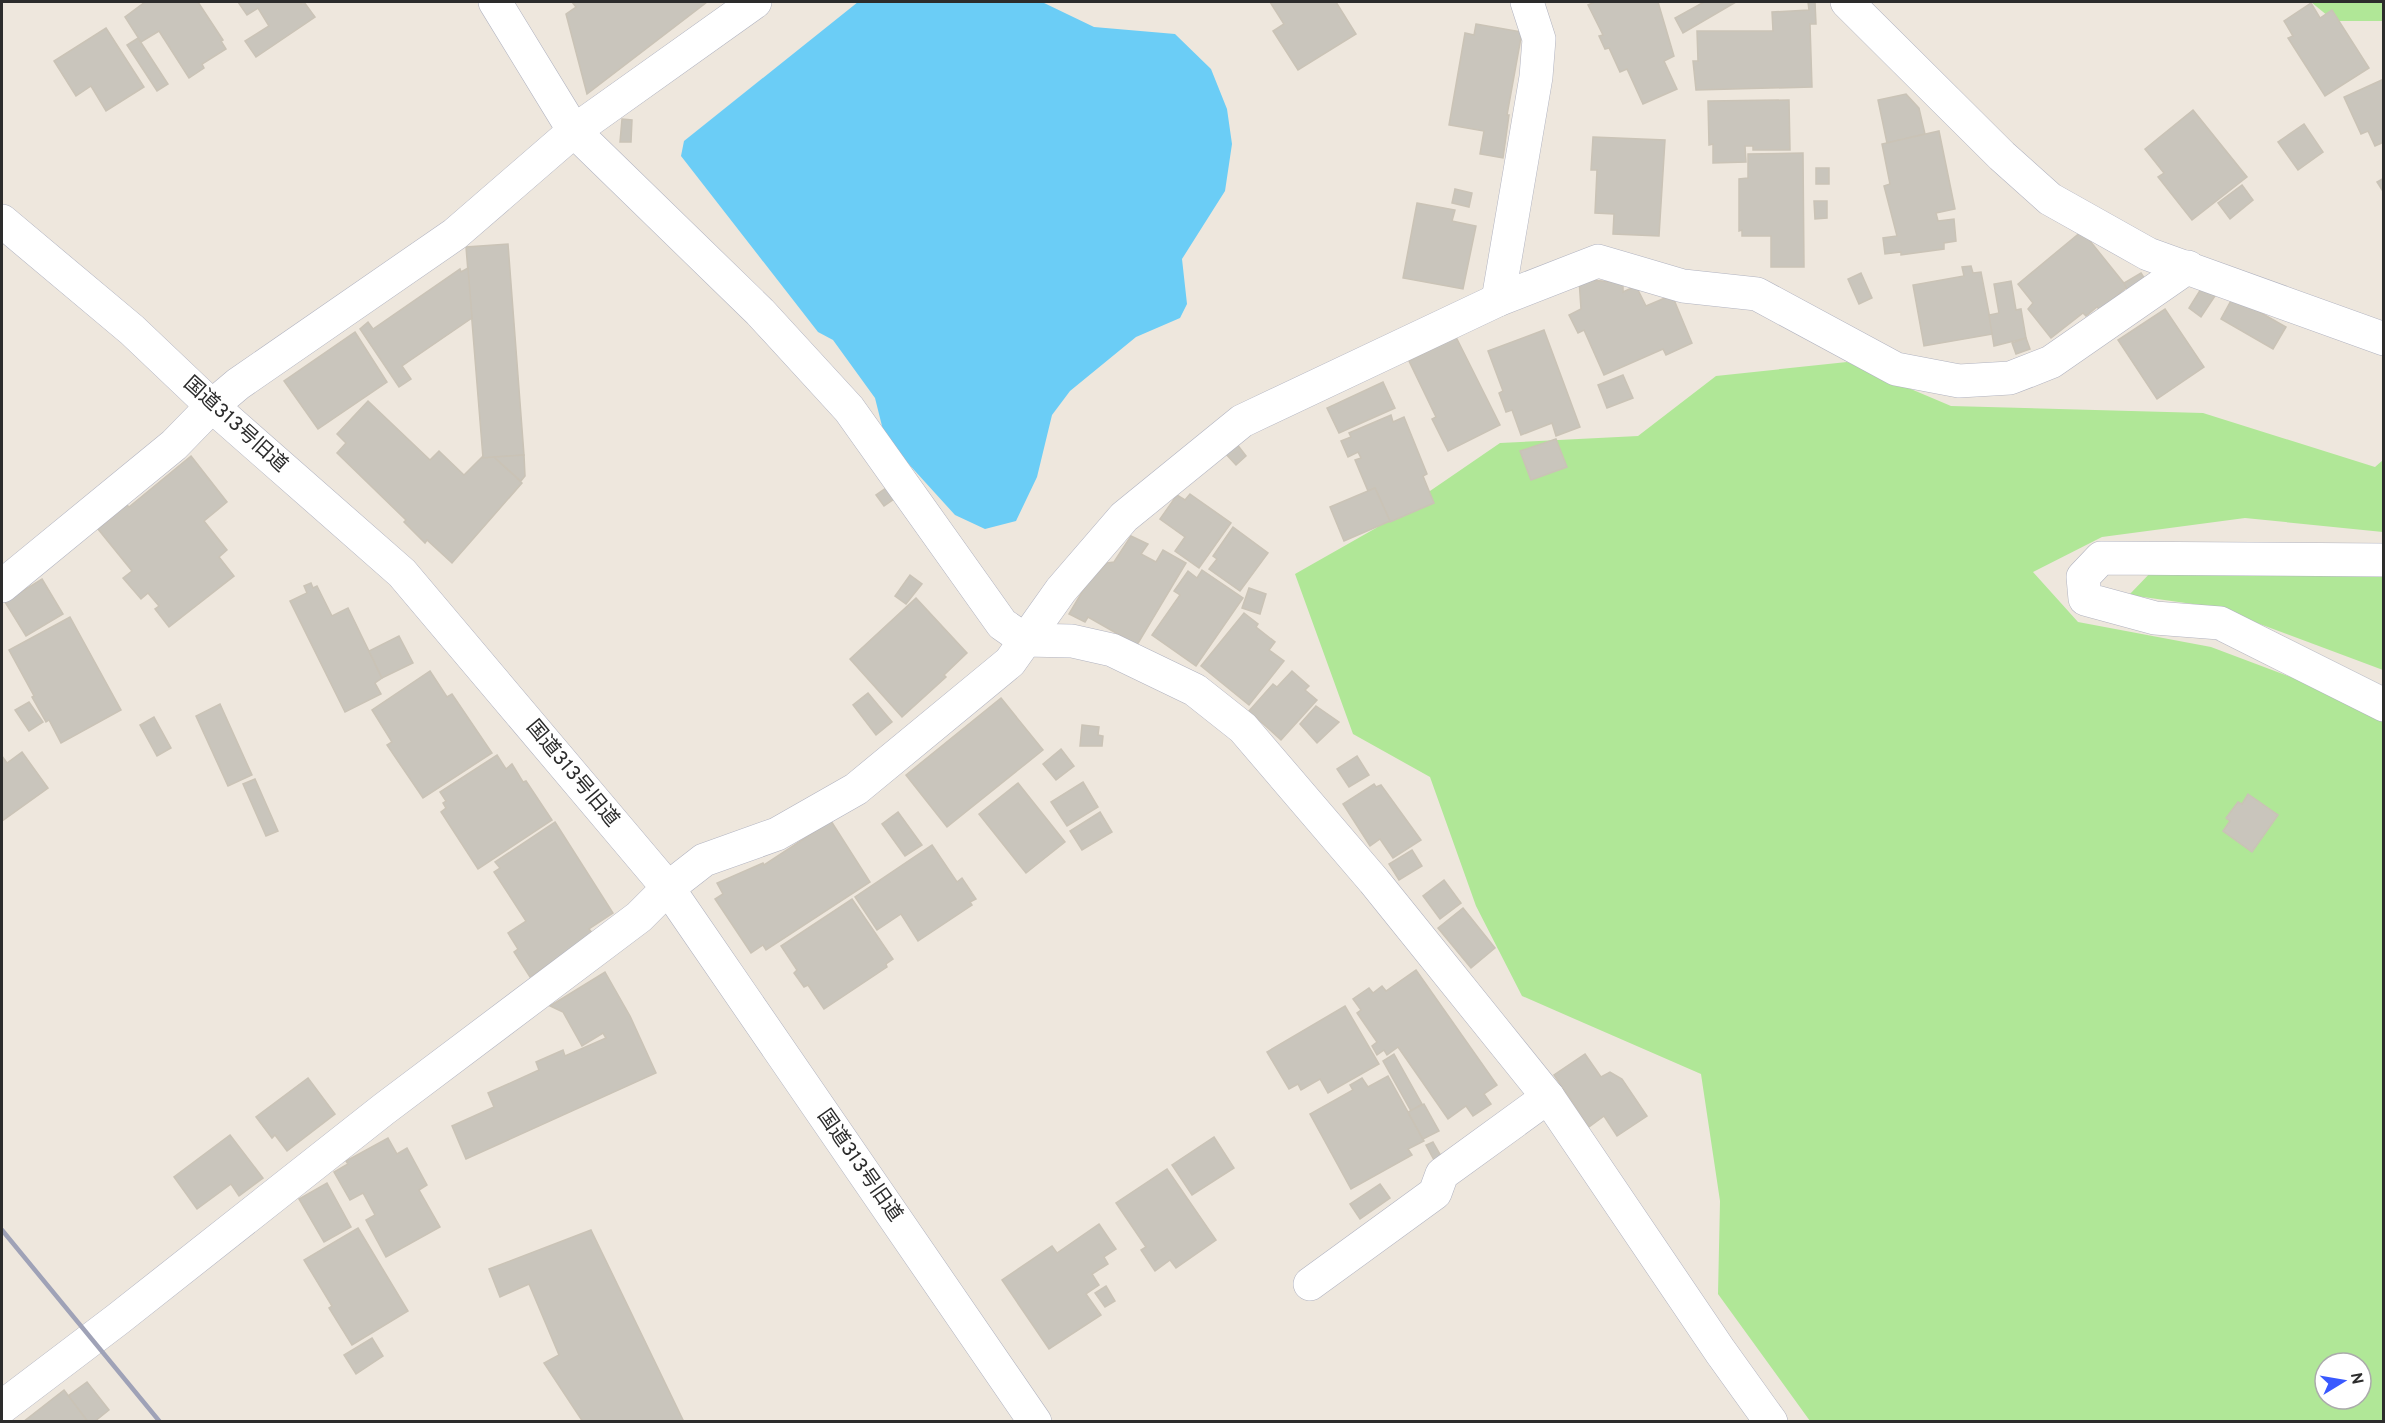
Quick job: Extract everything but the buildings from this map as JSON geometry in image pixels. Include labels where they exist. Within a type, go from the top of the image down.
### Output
[{"type":"street","points":[[495,2],[574,132],[760,312],[849,409],[1002,624],[1026,640],[1072,641],[1112,650],[1195,690],[1244,728],[1374,881],[1548,1097],[1720,1351],[1771,1422]]},
{"type":"street","points":[[2,586],[174,445],[212,406],[238,384],[455,234],[574,132],[755,2]]},
{"type":"street","points":[[1498,300],[1536,77],[1539,39],[1527,2]]},
{"type":"street","points":[[1846,2],[2002,156],[2050,200],[2148,254],[2384,339]]},
{"type":"street","name":"国道313号旧道","points":[[2,221],[132,330],[212,406],[402,573],[669,888],[1035,1422]]},
{"type":"street","points":[[2,1407],[118,1319],[384,1109],[639,917],[669,888],[704,860],[777,834],[856,789],[1010,663],[1061,590],[1124,517],[1242,421],[1498,300],[1598,261],[1683,286],[1757,294],[1896,369],[1959,381],[2010,378],[2050,362],[2188,267]]},
{"type":"street","points":[[2384,561],[2101,558],[2083,577],[2085,599],[2155,618],[2220,623],[2384,705]]},
{"type":"street","points":[[1310,1284],[1435,1192],[1442,1174],[1548,1097]]},
{"type":"green space","points":[[2311,2],[2383,2],[2383,21],[2334,21]]},
{"type":"green space","points":[[1847,362],[1951,406],[2203,413],[2375,467],[2383,460],[2383,532],[2245,518],[2102,537],[2033,572],[2078,622],[2211,647],[2383,712],[2383,1421],[1810,1421],[1718,1294],[1720,1201],[1701,1074],[1522,996],[1476,906],[1430,777],[1353,734],[1295,574],[1376,528],[1500,443],[1638,436],[1716,376]]},
{"type":"green space","points":[[2383,568],[2383,670],[2214,607],[2129,595],[2154,569]]},
{"type":"water","points":[[858,2],[1042,2],[1094,27],[1175,34],[1211,69],[1227,109],[1232,144],[1225,191],[1182,259],[1187,304],[1180,318],[1136,337],[1070,391],[1052,415],[1037,477],[1016,521],[985,529],[955,515],[885,438],[875,398],[833,340],[818,332],[681,156],[684,141]]},
{"type":"railway","points":[[2,1230],[160,1422]]}]
